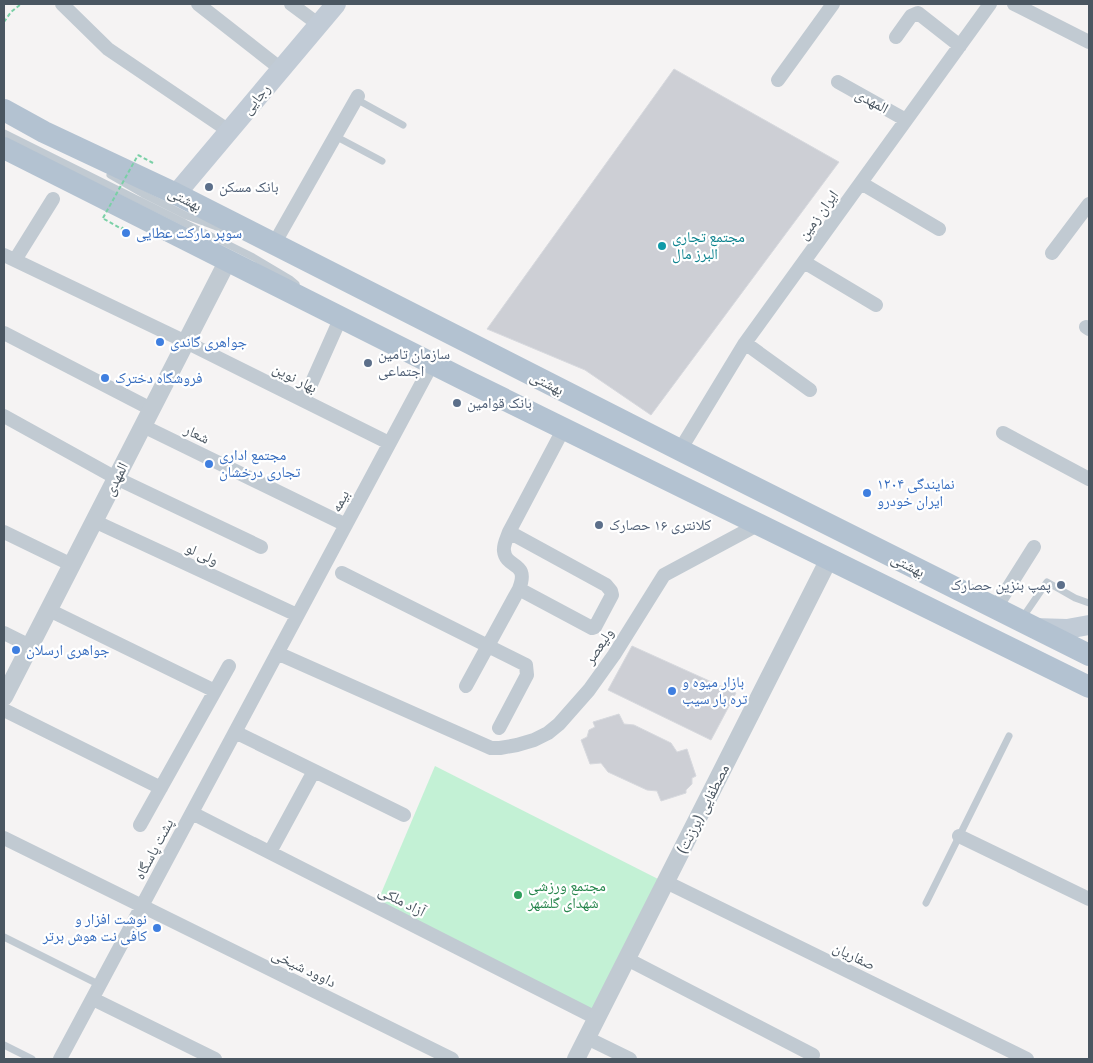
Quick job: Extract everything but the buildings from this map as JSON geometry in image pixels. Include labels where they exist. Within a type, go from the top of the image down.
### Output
[{"type":"main road","name":"رجایی","points":[[176,194],[327,12]]},
{"type":"main road","name":"بهشتی","points":[[4,110],[44,132],[176,194],[1089,655]]},
{"type":"main road","name":"بهشتی","points":[[4,148],[463,380],[1089,687]]},
{"type":"main road","points":[[411,353],[421,353],[430,347],[434,338],[429,323]]},
{"type":"main road","points":[[463,380],[457,367],[459,356],[467,349],[478,348]]},
{"type":"main road","points":[[1027,625],[1067,629],[1089,625]]},
{"type":"street","points":[[62,4],[108,49],[229,131]]},
{"type":"street","points":[[198,4],[281,69]]},
{"type":"street","points":[[291,4],[327,12]]},
{"type":"street","points":[[778,80],[833,4]]},
{"type":"street","name":"ایران زمین","points":[[680,450],[745,343],[990,4]]},
{"type":"street","points":[[1014,4],[1089,42]]},
{"type":"street","points":[[896,37],[911,16],[918,13],[960,46]]},
{"type":"street","name":"المهدی","points":[[838,82],[906,120]]},
{"type":"street","points":[[274,244],[357,98]]},
{"type":"street","points":[[861,183],[939,229]]},
{"type":"street","points":[[9,258],[53,199]]},
{"type":"street","points":[[1052,253],[1089,204]]},
{"type":"street","name":"بهار نوین","points":[[9,258],[186,342],[389,443]]},
{"type":"street","name":"المهدی","points":[[4,697],[228,260]]},
{"type":"street","points":[[804,262],[876,305]]},
{"type":"street","points":[[304,400],[336,315]]},
{"type":"street","points":[[4,333],[151,410]]},
{"type":"street","points":[[745,343],[810,390]]},
{"type":"street","name":"بیمه","points":[[277,653],[432,364]]},
{"type":"street","points":[[4,416],[116,478],[261,547]]},
{"type":"street","name":"شعار","points":[[143,426],[346,525]]},
{"type":"street","points":[[466,686],[523,579],[522,572],[506,558],[504,552],[509,532],[573,433]]},
{"type":"street","points":[[1002,433],[1089,479]]},
{"type":"street","name":"ولی لو","points":[[94,521],[297,615]]},
{"type":"street","name":"ولیعصر","points":[[277,653],[491,748],[517,745],[548,733],[559,724],[589,690],[614,655],[664,575],[758,524]]},
{"type":"street","points":[[4,532],[72,565]]},
{"type":"street","points":[[509,532],[606,585],[612,591],[612,596],[595,627],[592,628],[519,589]]},
{"type":"street","points":[[995,608],[1034,547]]},
{"type":"street","name":"مصطفایی (برزنت)","points":[[576,1059],[829,559]]},
{"type":"street","points":[[342,573],[526,665],[527,675],[499,728]]},
{"type":"street","points":[[49,610],[215,691]]},
{"type":"street","points":[[4,633],[30,646]]},
{"type":"street","name":"پشت پاسگاه","points":[[60,1059],[277,653]]},
{"type":"street","points":[[140,826],[229,666]]},
{"type":"street","points":[[4,710],[161,788]]},
{"type":"street","points":[[235,732],[404,815]]},
{"type":"street","points":[[270,852],[314,771]]},
{"type":"street","name":"آزاد ملکی","points":[[192,813],[596,1018]]},
{"type":"street","points":[[959,836],[1089,899]]},
{"type":"street","name":"داوود شیخی","points":[[4,838],[452,1059]]},
{"type":"street","name":"صفاریان","points":[[666,882],[1027,1059]]},
{"type":"street","points":[[626,959],[813,1054]]},
{"type":"street","points":[[93,999],[215,1059]]},
{"type":"street","points":[[587,1038],[630,1059]]},
{"type":"lane","points":[[357,98],[402,125]]},
{"type":"lane","points":[[4,133],[253,257],[290,279],[336,315]]},
{"type":"lane","points":[[335,136],[382,161]]},
{"type":"lane","points":[[100,169],[143,194],[187,216],[233,234]]},
{"type":"lane","points":[[289,261],[353,284]]},
{"type":"lane","points":[[623,421],[648,442]]},
{"type":"lane","points":[[573,433],[629,452]]},
{"type":"lane","points":[[834,536],[1089,662]]},
{"type":"lane","points":[[1027,625],[1047,582],[1075,598],[1089,603]]},
{"type":"lane","points":[[926,903],[1009,736]]},
{"type":"lane","points":[[4,937],[100,985]]},
{"type":"lane","points":[[4,1045],[32,1059]]},
{"type":"path","points":[[4,22],[11,12],[21,4]]},
{"type":"path","points":[[122,229],[104,218],[138,155],[153,163]]},
{"type":"green space","name":"مجتمع ورزشی شهدای گلشهر","points":[[435,766],[662,881],[595,1013],[374,910]]},
{"type":"place","name":"بانک مسکن","points":[[209,187]]},
{"type":"place","name":"سوپر مارکت عطایی","points":[[126,233]]},
{"type":"place","name":"مجتمع تجاری البرز مال","points":[[662,246]]},
{"type":"place","name":"جواهری گاندی","points":[[160,342]]},
{"type":"place","name":"سازمان تامین اجتماعی","points":[[368,363]]},
{"type":"place","name":"فروشگاه دخترک","points":[[105,378]]},
{"type":"place","name":"بانک قوامین","points":[[457,403]]},
{"type":"place","name":"مجتمع اداری تجاری درخشان","points":[[209,464]]},
{"type":"place","name":"۱۲۰۴ نمایندگی ایران خودرو","points":[[867,493]]},
{"type":"place","name":"کلانتری ۱۶ حصارک","points":[[599,525]]},
{"type":"place","name":"پمپ بنزین حصارک","points":[[1061,585]]},
{"type":"place","name":"جواهری ارسلان","points":[[16,650]]},
{"type":"place","name":"بازار میوه و تره بار سیب","points":[[672,691]]},
{"type":"place","name":"مجتمع ورزشی شهدای گلشهر","points":[[518,895]]},
{"type":"place","name":"نوشت افزار و کافی نت هوش برتر","points":[[157,928]]}]
